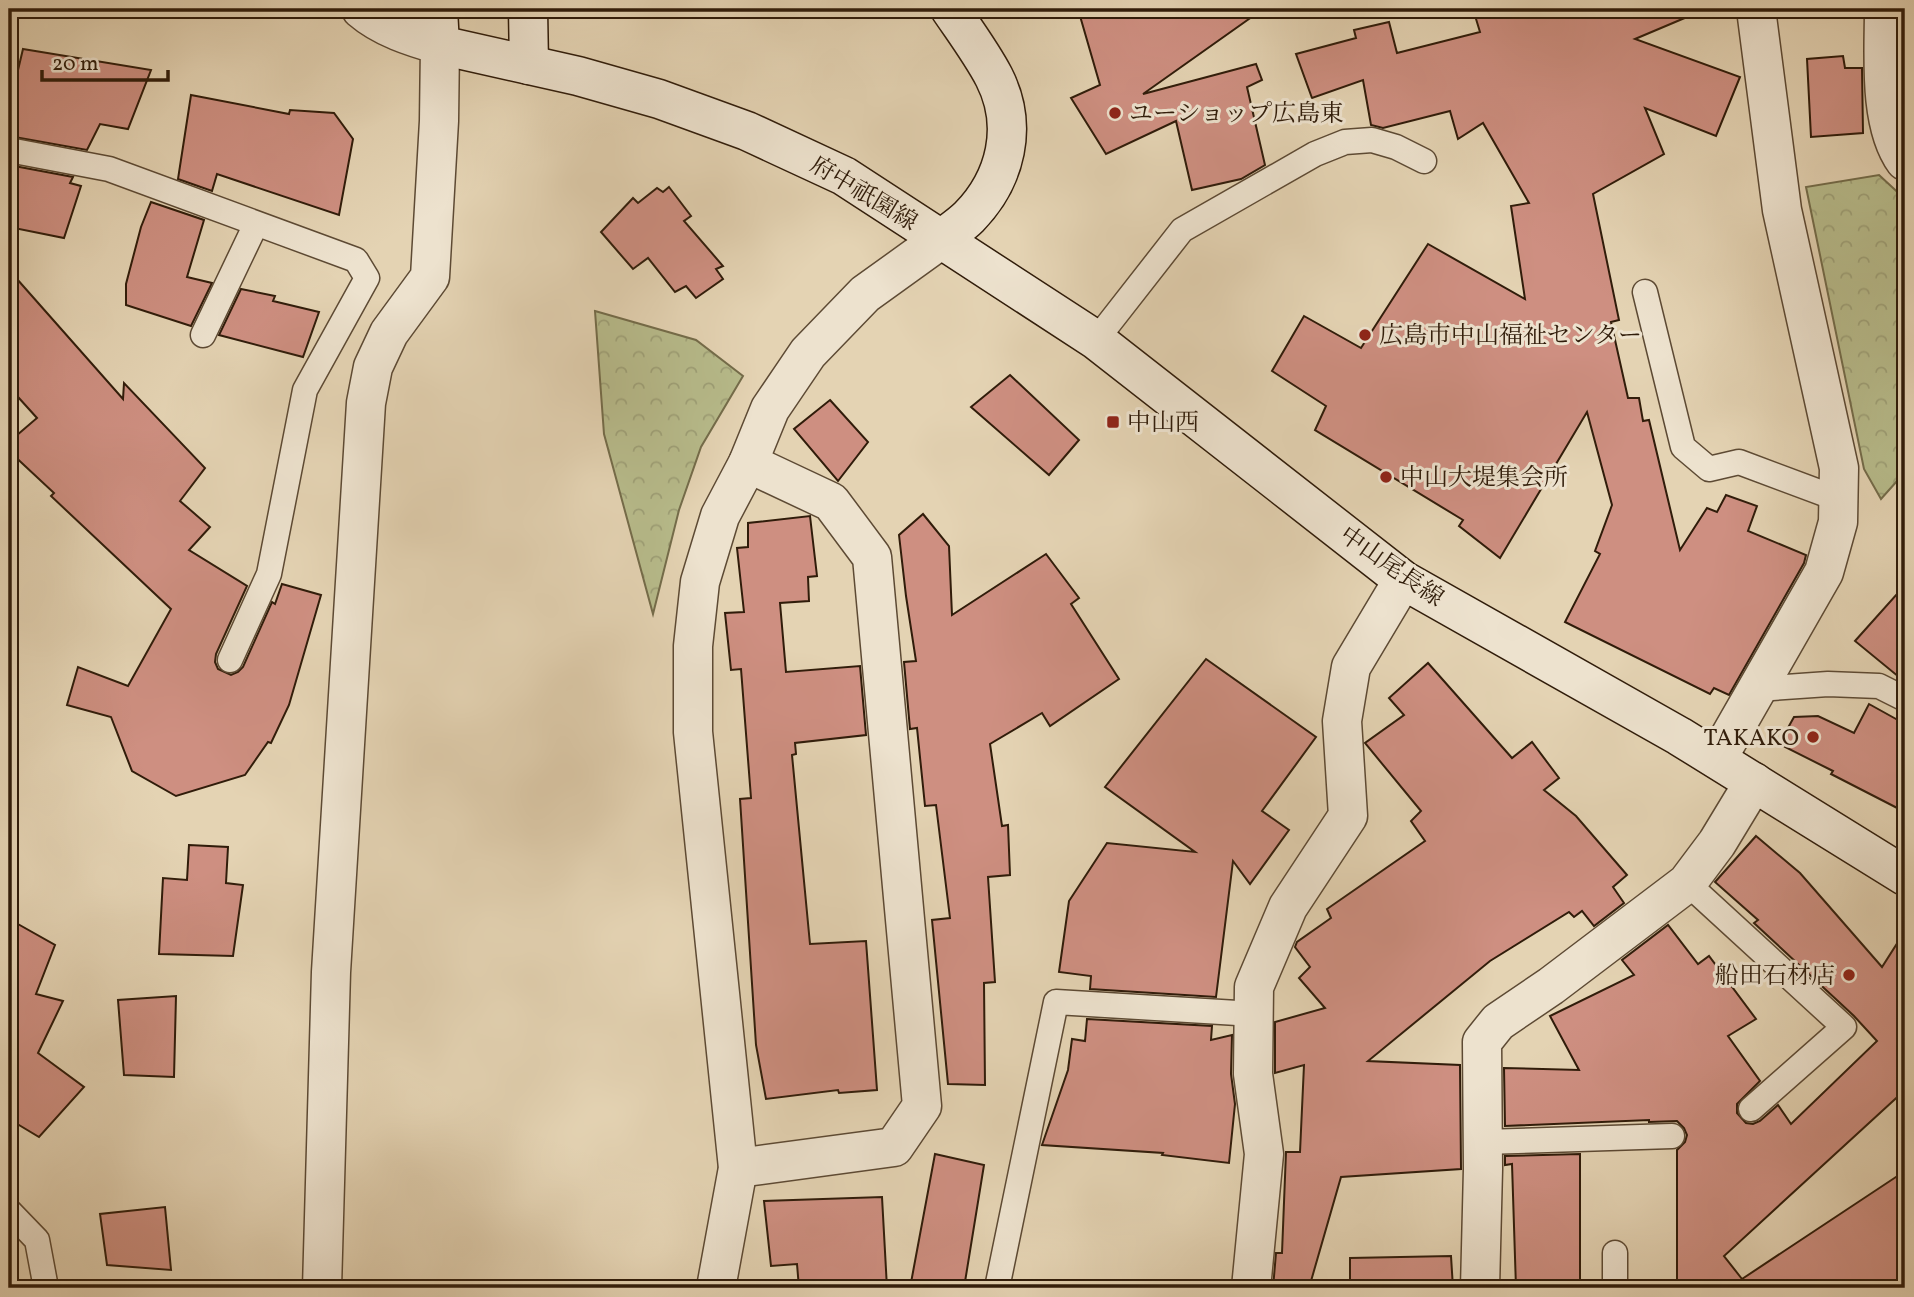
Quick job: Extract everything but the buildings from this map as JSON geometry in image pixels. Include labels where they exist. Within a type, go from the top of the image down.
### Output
[{"type":"street","name":"府中祇園線","points":[[361,9],[369,16],[410,36],[439,27],[529,65],[659,99],[747,131],[844,176],[917,222],[940,240],[969,217],[988,193],[1002,169],[1007,136],[1006,108],[995,78],[950,9]]},
{"type":"street","points":[[528,9],[529,65]]},
{"type":"street","points":[[1717,759],[1824,572],[1838,522],[1839,468],[1782,210],[1756,9]]},
{"type":"street","points":[[1884,9],[1884,90],[1897,150],[1905,161]]},
{"type":"street","points":[[321,1288],[331,972],[366,402],[373,367],[389,333],[430,277],[439,121],[439,27]]},
{"type":"street","points":[[716,1288],[738,1168],[693,732],[693,646],[700,582],[720,516],[748,463],[770,409],[808,353],[865,294],[940,240]]},
{"type":"street","name":"中山尾長線","points":[[940,240],[1096,340],[1404,580],[1717,759],[1905,876]]},
{"type":"street","points":[[738,1168],[894,1147],[922,1106],[872,557],[831,502],[748,463]]},
{"type":"street","points":[[1251,1288],[1264,1154],[1253,1074],[1254,987],[1288,907],[1348,816],[1342,721],[1351,667],[1404,580]]},
{"type":"street","points":[[1480,1288],[1482,1042],[1498,1022],[1551,986],[1687,883],[1717,843],[1754,782]]},
{"type":"lane","points":[[1096,340],[1182,230],[1315,153],[1345,142],[1372,140],[1396,147],[1424,162]]},
{"type":"lane","points":[[9,150],[108,169],[356,260],[367,278],[305,390],[269,574],[230,660]]},
{"type":"lane","points":[[203,335],[256,225]]},
{"type":"lane","points":[[1645,292],[1683,447],[1709,469],[1739,462],[1838,499]]},
{"type":"lane","points":[[1757,689],[1828,684],[1879,686],[1905,699]]},
{"type":"lane","points":[[1687,883],[1844,1027],[1751,1109]]},
{"type":"lane","points":[[997,1288],[1056,1002],[1254,1014]]},
{"type":"lane","points":[[1483,1142],[1672,1136]]},
{"type":"lane","points":[[9,1211],[37,1240],[46,1288]]},
{"type":"lane","points":[[1615,1253],[1615,1288]]},
{"type":"green space","points":[[1879,175],[1905,199],[1905,472],[1881,499],[1864,469],[1806,187]]},
{"type":"green space","points":[[595,311],[696,340],[743,376],[701,447],[679,510],[653,614],[604,434]]},
{"type":"place","name":"ユーショップ広島東","points":[[1115,113]]},
{"type":"place","name":"広島市中山福祉センター","points":[[1365,335]]},
{"type":"place","name":"中山西","points":[[1113,422]]},
{"type":"place","name":"中山大堤集会所","points":[[1386,477]]},
{"type":"place","name":"TAKAKO","points":[[1813,737]]},
{"type":"place","name":"船田石材店","points":[[1849,975]]}]
